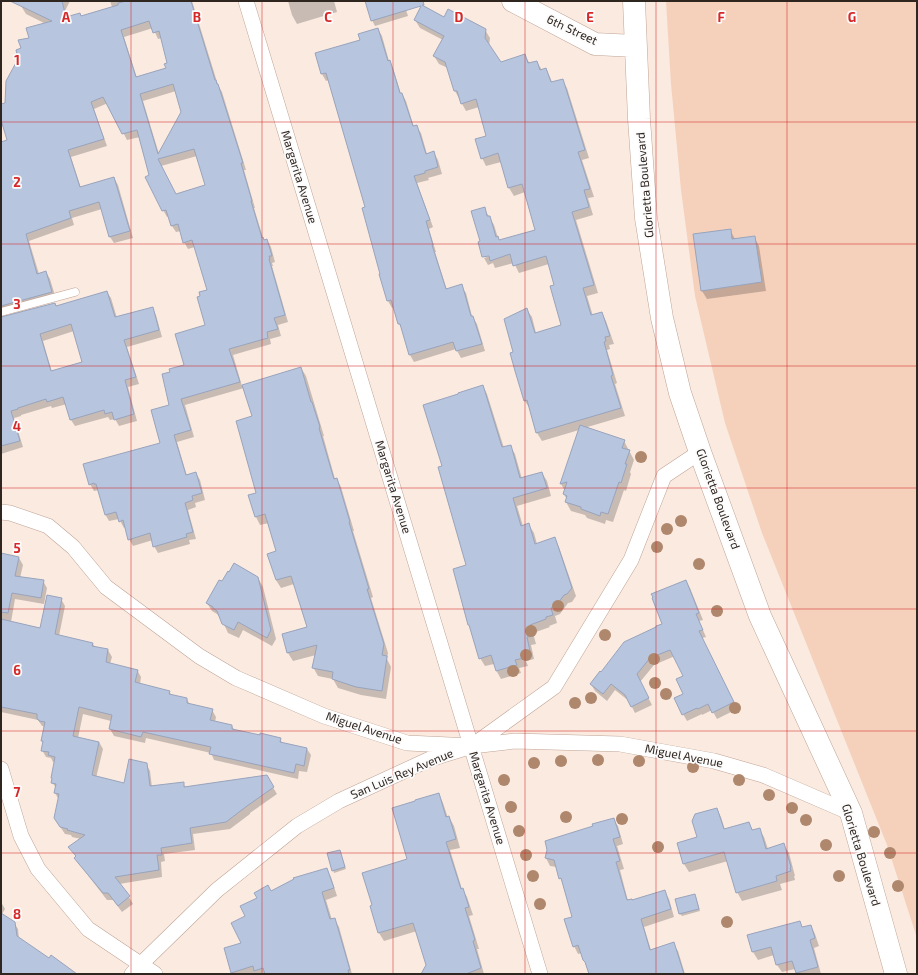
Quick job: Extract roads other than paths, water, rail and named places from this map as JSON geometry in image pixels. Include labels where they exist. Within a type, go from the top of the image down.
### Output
[{"type":"street","name":"Margarita Avenue","points":[[246,1],[540,974]]},
{"type":"street","name":"6th Street","points":[[513,1],[595,44],[635,46]]},
{"type":"street","name":"Glorietta Boulevard","points":[[634,1],[635,46],[646,218],[662,318],[680,393],[760,616],[851,813],[896,974]]},
{"type":"street","name":"San Luis Rey Avenue","points":[[136,969],[217,890],[297,826],[353,794],[430,759],[472,746],[554,687],[631,560],[664,476],[700,452]]},
{"type":"street","name":"Miguel Avenue","points":[[1,512],[10,513],[48,526],[73,547],[106,587],[199,656],[236,678],[324,716],[407,743],[472,746],[515,741],[620,744],[714,761],[763,776],[851,813]]},
{"type":"street","points":[[1,770],[21,836],[38,869],[88,929],[136,969],[154,974]]},
{"type":"lane","points":[[1,312],[75,292]]}]
